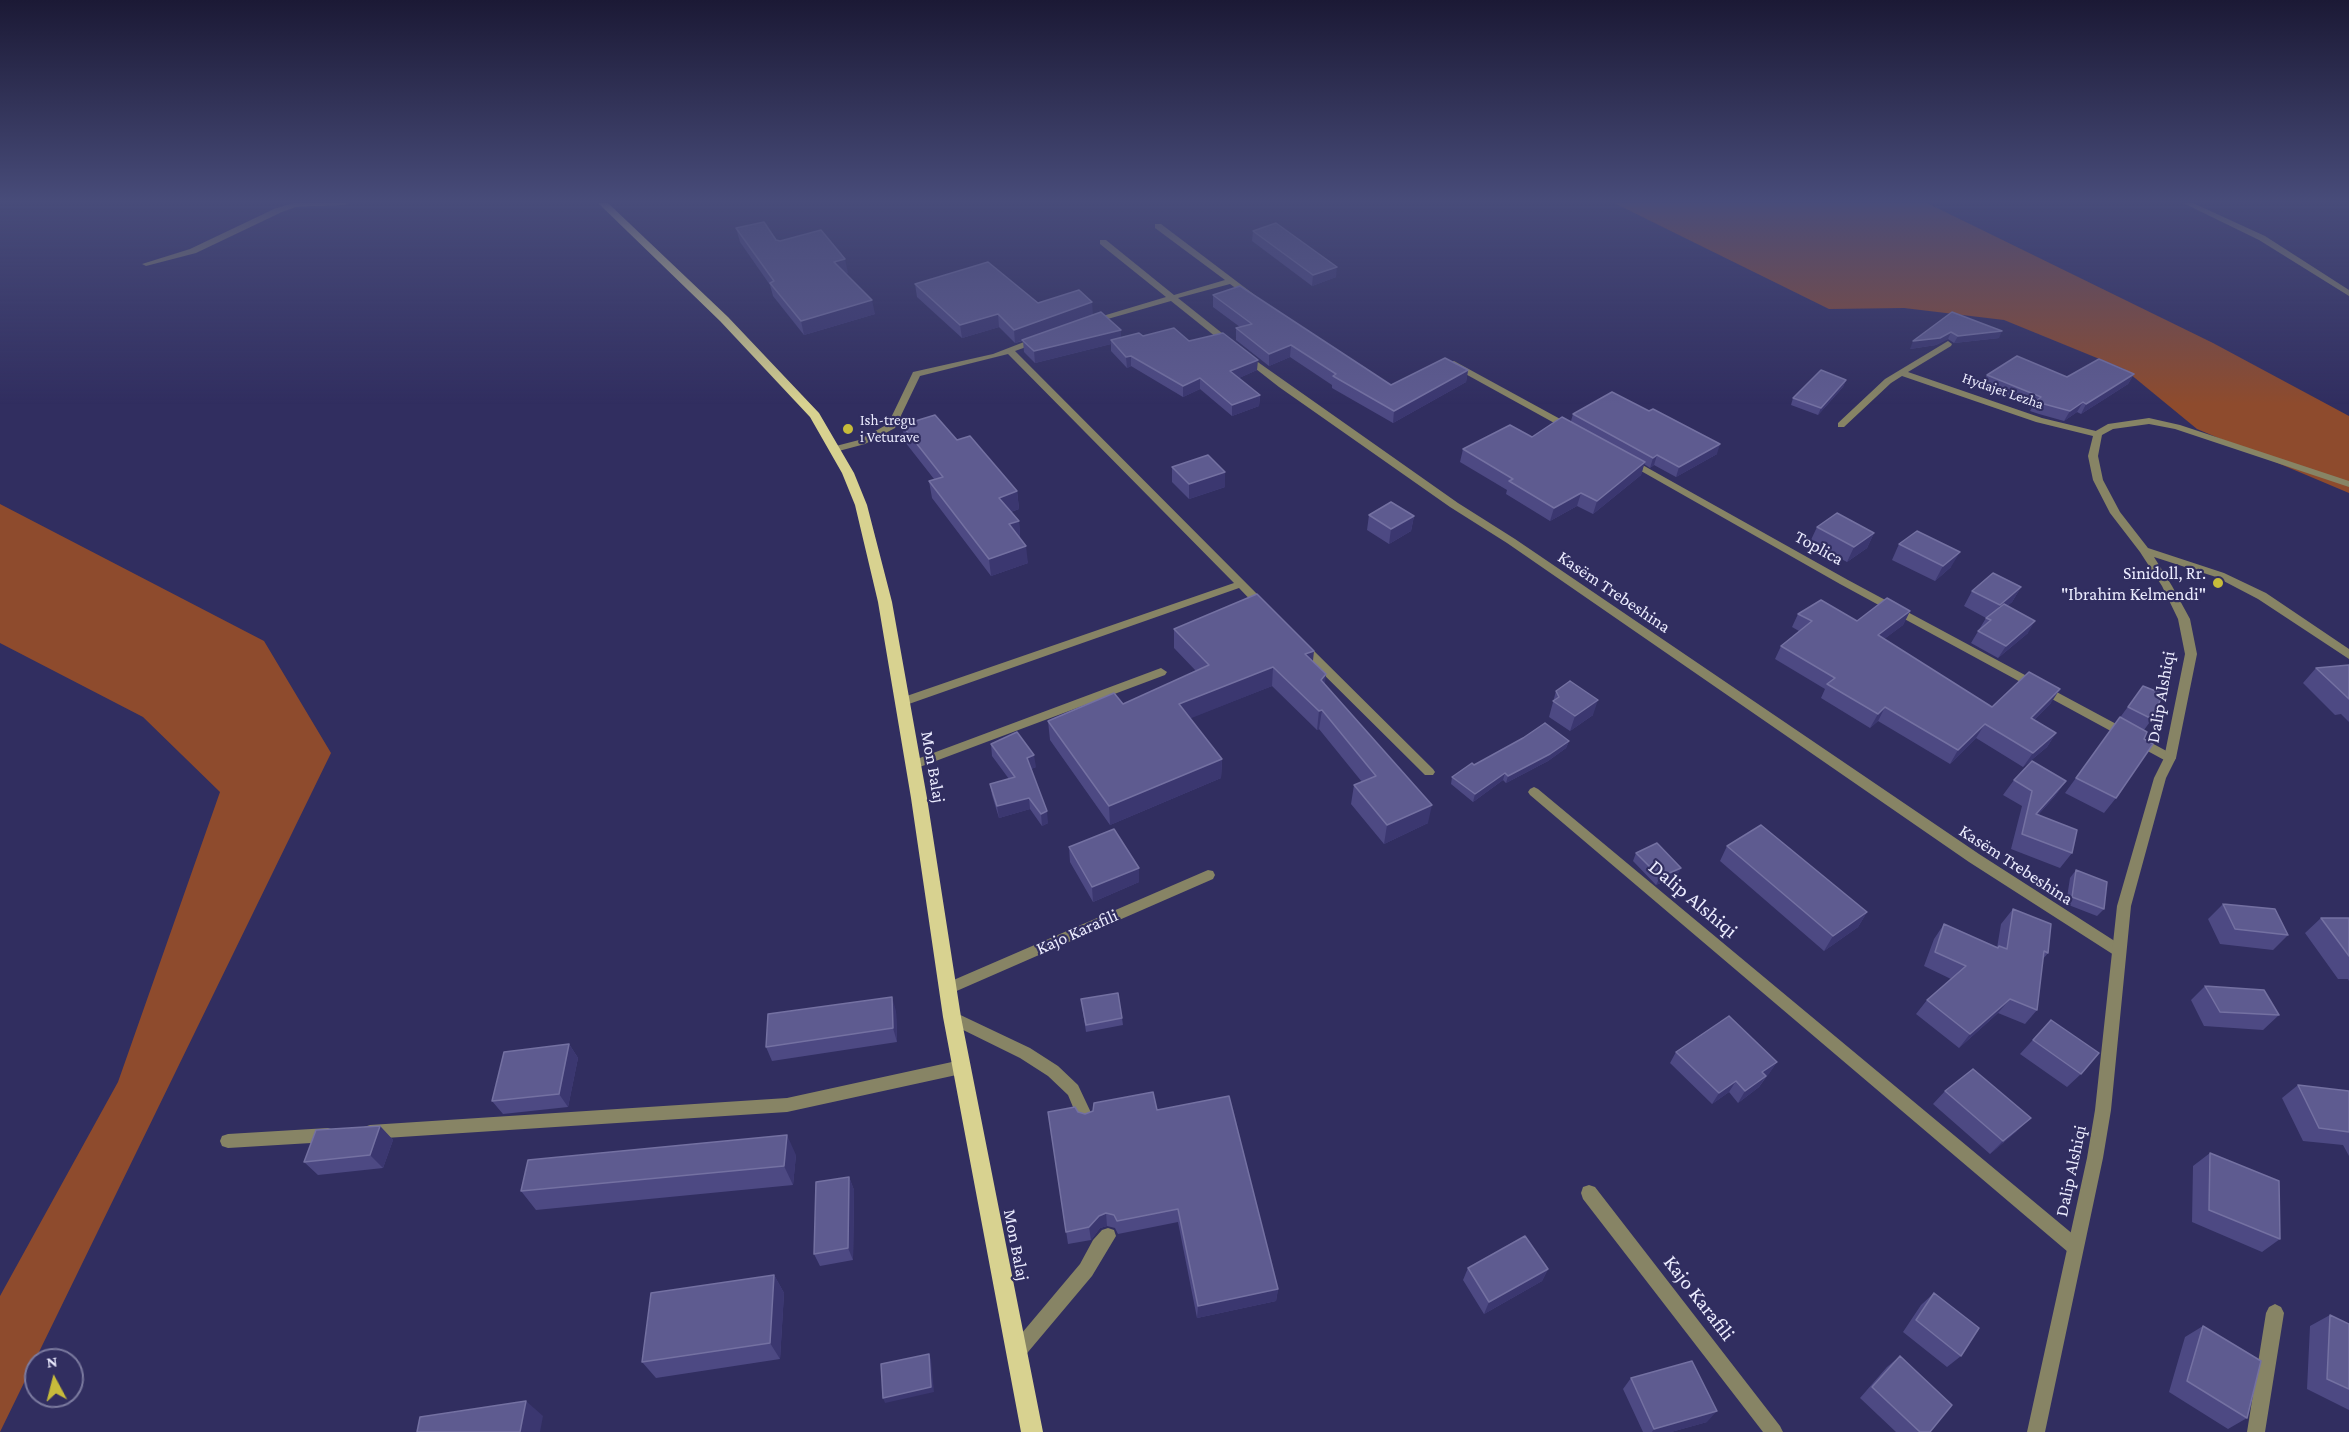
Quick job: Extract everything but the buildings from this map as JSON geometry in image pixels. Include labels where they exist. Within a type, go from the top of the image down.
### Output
[{"type":"main road","name":"Mon Balaj","points":[[672,270],[724,320],[815,415],[848,473],[861,505],[885,602],[914,765],[951,1017],[1032,1432]]},
{"type":"street","name":"Kasëm Trebeshina","points":[[1138,270],[1282,385],[1454,505],[1511,541],[1974,858],[2119,951]]},
{"type":"street","points":[[1215,270],[1258,300]]},
{"type":"street","points":[[2311,270],[2349,294]]},
{"type":"street","points":[[1083,323],[1174,299],[1230,281]]},
{"type":"street","points":[[835,449],[862,442],[892,426],[916,374],[983,359],[1044,337]]},
{"type":"street","points":[[1841,425],[1888,381],[1948,344]]},
{"type":"street","points":[[1010,351],[1274,617]]},
{"type":"street","points":[[1453,364],[1578,432]]},
{"type":"street","name":"Hydajet Lezha","points":[[1901,373],[2039,420],[2097,434]]},
{"type":"street","points":[[2097,434],[2111,426],[2149,421],[2177,427],[2349,484]]},
{"type":"street","name":"Dalip Alshiqi","points":[[2036,1432],[2074,1246],[2095,1158],[2103,1110],[2124,906],[2160,778],[2170,758],[2191,654],[2184,619],[2168,586],[2115,513],[2098,480],[2094,456],[2097,434]]},
{"type":"street","name":"Toplica","points":[[1620,455],[1844,582],[2170,758]]},
{"type":"street","points":[[2144,550],[2220,575],[2262,596],[2349,655]]},
{"type":"street","points":[[902,702],[1241,584]]},
{"type":"street","points":[[1291,634],[1429,772]]},
{"type":"street","points":[[914,765],[1161,672]]},
{"type":"street","name":"Dalip Alshiqi","points":[[1534,792],[2074,1246]]},
{"type":"street","name":"Kajo Karafili","points":[[947,989],[1208,875]]},
{"type":"street","points":[[951,1017],[1025,1053],[1053,1071],[1073,1090],[1086,1119]]},
{"type":"street","points":[[228,1141],[787,1105],[961,1067]]},
{"type":"street","name":"Kajo Karafili","points":[[1588,1193],[1773,1432]]},
{"type":"street","points":[[1017,1352],[1086,1270],[1099,1245],[1108,1236]]},
{"type":"street","points":[[2256,1432],[2275,1313]]},
{"type":"shaded area","points":[[1750,270],[2064,270],[2213,343],[2349,416],[2349,493],[2197,429],[2124,369],[2004,320],[1904,308],[1829,309]]},
{"type":"shaded area","points":[[0,504],[264,641],[331,753],[41,1348],[24,1348],[24,1383],[0,1432],[0,1296],[118,1082],[220,792],[143,717],[0,643]]},
{"type":"place","name":"Ish-tregu i Veturave","points":[[848,429]]},
{"type":"place","name":"Sinidoll, Rr. \"Ibrahim Kelmendi\"","points":[[2218,583]]}]
